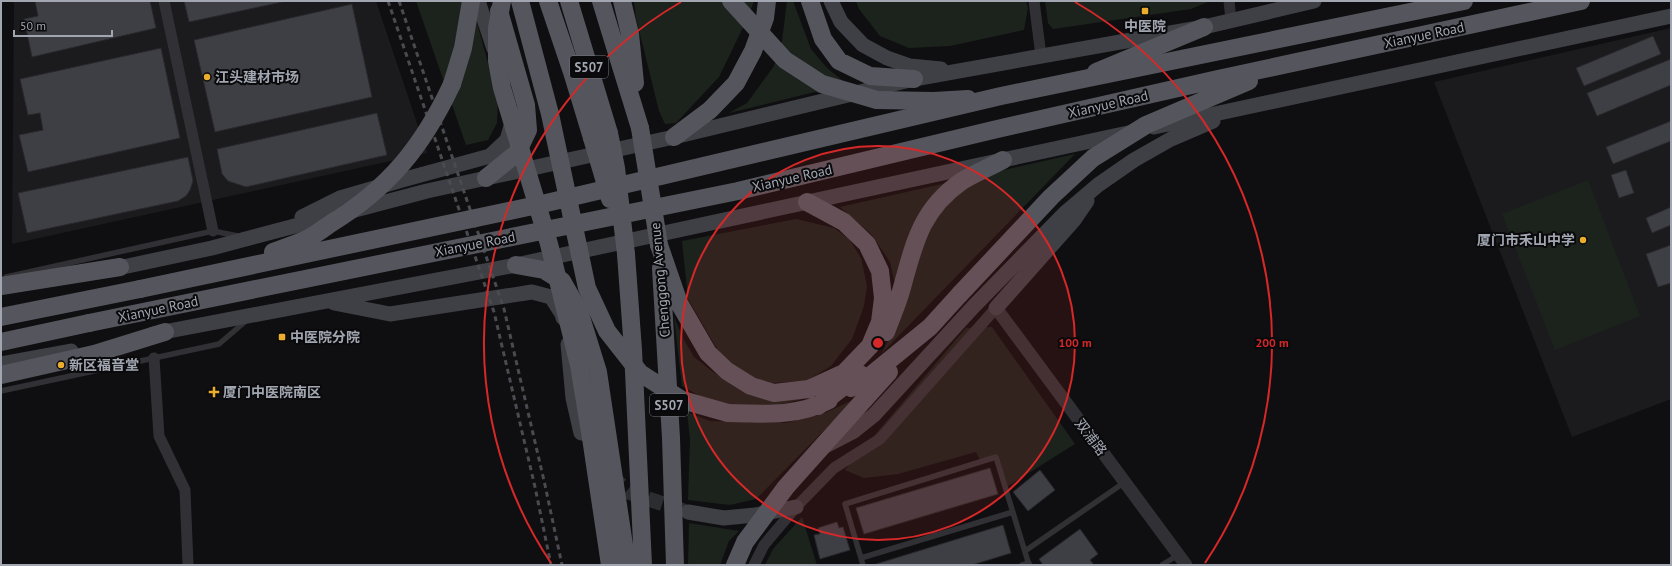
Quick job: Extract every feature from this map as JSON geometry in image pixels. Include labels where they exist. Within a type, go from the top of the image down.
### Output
[{"type":"highway","points":[[227,271],[307,239],[348,214],[385,184],[406,161],[425,136],[440,110],[452,84],[463,48],[471,1]]},
{"type":"highway","points":[[486,178],[517,153],[528,130],[526,105],[496,1]]},
{"type":"highway","points":[[502,1],[497,28],[497,61],[502,88],[549,244],[579,365],[586,436],[610,565]]},
{"type":"highway","points":[[520,1],[550,114],[587,288],[607,331],[640,373],[682,400],[728,413],[776,414],[818,406],[865,380],[930,327]]},
{"type":"highway","points":[[548,1],[572,72],[626,254]]},
{"type":"highway","name":"S507","points":[[569,1],[609,133],[616,168],[626,254],[633,350],[643,565]]},
{"type":"highway","name":"Chenggong Avenue","points":[[602,1],[640,128],[659,245],[671,438],[675,565]]},
{"type":"highway","points":[[622,1],[630,34],[640,128]]},
{"type":"highway","points":[[731,1],[785,60],[822,84],[877,100],[934,101],[1001,96]]},
{"type":"highway","points":[[741,1],[754,26]]},
{"type":"highway","points":[[674,137],[710,110],[736,83],[753,51],[764,18],[767,1]]},
{"type":"highway","points":[[810,1],[822,39],[839,61],[870,76],[914,79]]},
{"type":"highway","name":"Xianyue Road","points":[[1,317],[542,204],[1001,96],[1071,83],[1464,1]]},
{"type":"highway","name":"Xianyue Road","points":[[1,342],[738,191],[993,130],[1581,1]]},
{"type":"highway","points":[[1071,83],[1204,27]]},
{"type":"highway","points":[[735,565],[745,542],[786,487],[960,294],[1051,196],[1094,158],[1146,125],[1294,63]]},
{"type":"highway","points":[[818,406],[852,380],[869,362],[888,326],[900,293],[910,256],[921,227],[939,202],[962,181],[1003,160]]},
{"type":"highway","points":[[659,245],[679,303],[693,330],[708,353],[727,371],[751,386],[774,393],[810,389],[844,374],[870,346],[880,322],[882,298],[880,271],[867,244],[844,222],[807,202]]},
{"type":"highway","points":[[516,265],[544,270],[562,281],[579,311],[598,372],[628,565]]},
{"type":"highway","points":[[1,286],[120,267]]},
{"type":"highway","points":[[2,376],[94,354],[165,332]]},
{"type":"main road","points":[[270,233],[340,198],[490,156],[507,140],[515,110],[478,1]]},
{"type":"main road","points":[[831,1],[840,22],[863,45],[887,58],[910,66],[960,70]]},
{"type":"main road","points":[[1,295],[248,239],[427,191],[674,137],[914,79],[1204,27],[1314,1]]},
{"type":"main road","points":[[165,332],[516,265],[1671,16]]},
{"type":"main road","points":[[819,450],[854,431],[874,415],[974,306],[1065,213],[1098,185],[1134,160],[1171,139],[1237,109]]},
{"type":"main road","points":[[996,308],[1074,220],[1098,185]]},
{"type":"main road","points":[[325,302],[390,314],[532,292],[551,297],[562,314],[567,336],[573,398],[586,436]]},
{"type":"main road","points":[[688,512],[724,518],[755,515],[796,507]]},
{"type":"street","points":[[164,1],[213,231]]},
{"type":"street","points":[[1034,1],[1041,56]]},
{"type":"street","points":[[1229,1],[1231,20]]},
{"type":"street","points":[[754,565],[764,545],[796,507],[834,468],[880,439],[996,308]]},
{"type":"street","name":"双浦路","points":[[996,308],[1182,560]]},
{"type":"street","points":[[154,358],[160,436],[185,490],[188,565]]},
{"type":"lane","points":[[1,278],[213,231],[248,239]]},
{"type":"lane","points":[[2,376],[154,358],[219,344],[252,315]]},
{"type":"lane","points":[[863,565],[845,504],[996,458],[1029,564],[1022,565]]},
{"type":"lane","points":[[1025,551],[1125,482]]},
{"type":"lane","points":[[861,558],[1013,512]]},
{"type":"lane","points":[[1162,565],[1182,560]]},
{"type":"shaded area","name":"江头建材市场","points":[[14,1],[376,1],[427,153],[12,244]]},
{"type":"shaded area","points":[[416,1],[471,1],[498,100],[497,123],[488,140],[466,145]]},
{"type":"shaded area","points":[[634,1],[754,1],[749,15],[719,77],[676,123],[665,124],[659,111],[636,18]]},
{"type":"shaded area","points":[[787,1],[793,1],[811,49],[827,68],[847,84],[729,113],[747,103],[774,66],[782,41]]},
{"type":"shaded area","points":[[856,1],[1026,1],[1028,8],[1024,30],[950,46],[909,48],[880,36],[859,9]]},
{"type":"shaded area","points":[[1045,1],[1210,1],[1191,9],[1053,29],[1048,23]]},
{"type":"shaded area","name":"厦门市禾山中学","points":[[1671,28],[1671,399],[1572,437],[1434,82]]},
{"type":"shaded area","points":[[1075,154],[881,354],[896,326],[898,297],[890,262],[872,235],[840,207]]},
{"type":"shaded area","points":[[1588,180],[1640,316],[1555,350],[1502,214]]},
{"type":"shaded area","points":[[796,219],[834,228],[849,239],[861,258],[867,286],[864,306],[852,339],[831,366],[806,381],[772,383],[746,376],[720,354],[688,299],[682,241]]},
{"type":"shaded area","points":[[674,317],[684,340],[694,357],[713,372],[740,388],[812,397],[773,406],[739,406],[705,399],[682,386]]},
{"type":"shaded area","points":[[992,327],[1075,444],[1005,488],[995,461],[981,462],[976,452],[898,474],[864,478],[845,470],[966,328]]},
{"type":"shaded area","points":[[855,399],[756,499],[730,505],[688,500],[690,439],[687,412],[710,421],[785,423],[823,414]]},
{"type":"shaded area","points":[[802,517],[817,565],[765,565],[773,549]]},
{"type":"shaded area","points":[[689,523],[739,531],[729,541],[720,565],[688,565]]},
{"type":"building","points":[[35,1],[150,1],[156,28],[32,57],[24,19],[38,16]]},
{"type":"building","points":[[184,1],[287,1],[189,22]]},
{"type":"building","points":[[352,4],[372,97],[215,132],[194,40]]},
{"type":"building","points":[[1653,36],[1661,54],[1584,86],[1576,68]]},
{"type":"building","points":[[161,48],[180,138],[28,172],[19,135],[43,130],[40,113],[28,115],[20,79]]},
{"type":"building","points":[[1671,59],[1671,85],[1597,116],[1587,93]]},
{"type":"building","points":[[377,113],[387,155],[246,187],[228,181],[222,174],[217,149]]},
{"type":"building","points":[[1671,121],[1671,141],[1613,164],[1606,147]]},
{"type":"building","points":[[188,157],[193,181],[186,196],[178,201],[27,233],[18,193]]},
{"type":"building","points":[[1626,170],[1634,193],[1619,198],[1611,175]]},
{"type":"building","points":[[1671,207],[1671,225],[1652,233],[1646,218]]},
{"type":"building","points":[[1671,245],[1671,283],[1658,287],[1646,254]]},
{"type":"building","points":[[990,468],[998,494],[864,534],[856,508]]},
{"type":"building","points":[[1040,470],[1055,490],[1028,511],[1013,492]]},
{"type":"building","points":[[837,522],[839,528],[843,527],[850,550],[820,559],[814,535],[820,534],[818,528]]},
{"type":"building","points":[[1003,525],[1011,553],[972,565],[873,565]]},
{"type":"building","points":[[1080,529],[1098,554],[1090,560],[1094,565],[1043,565],[1039,559]]},
{"type":"tunnel","points":[[610,475],[628,492],[684,511]]},
{"type":"railway","points":[[388,1],[494,312],[535,487],[551,565]]},
{"type":"railway","points":[[399,1],[504,309],[562,565]]},
{"type":"place","name":"中医院","points":[[1145,11]]},
{"type":"place","name":"江头建材市场","points":[[207,77]]},
{"type":"place","name":"厦门市禾山中学","points":[[1583,240]]},
{"type":"place","name":"中医院分院","points":[[282,337]]},
{"type":"place","name":"新区福音堂","points":[[61,365]]},
{"type":"place","name":"厦门中医院南区","points":[[214,392]]}]
